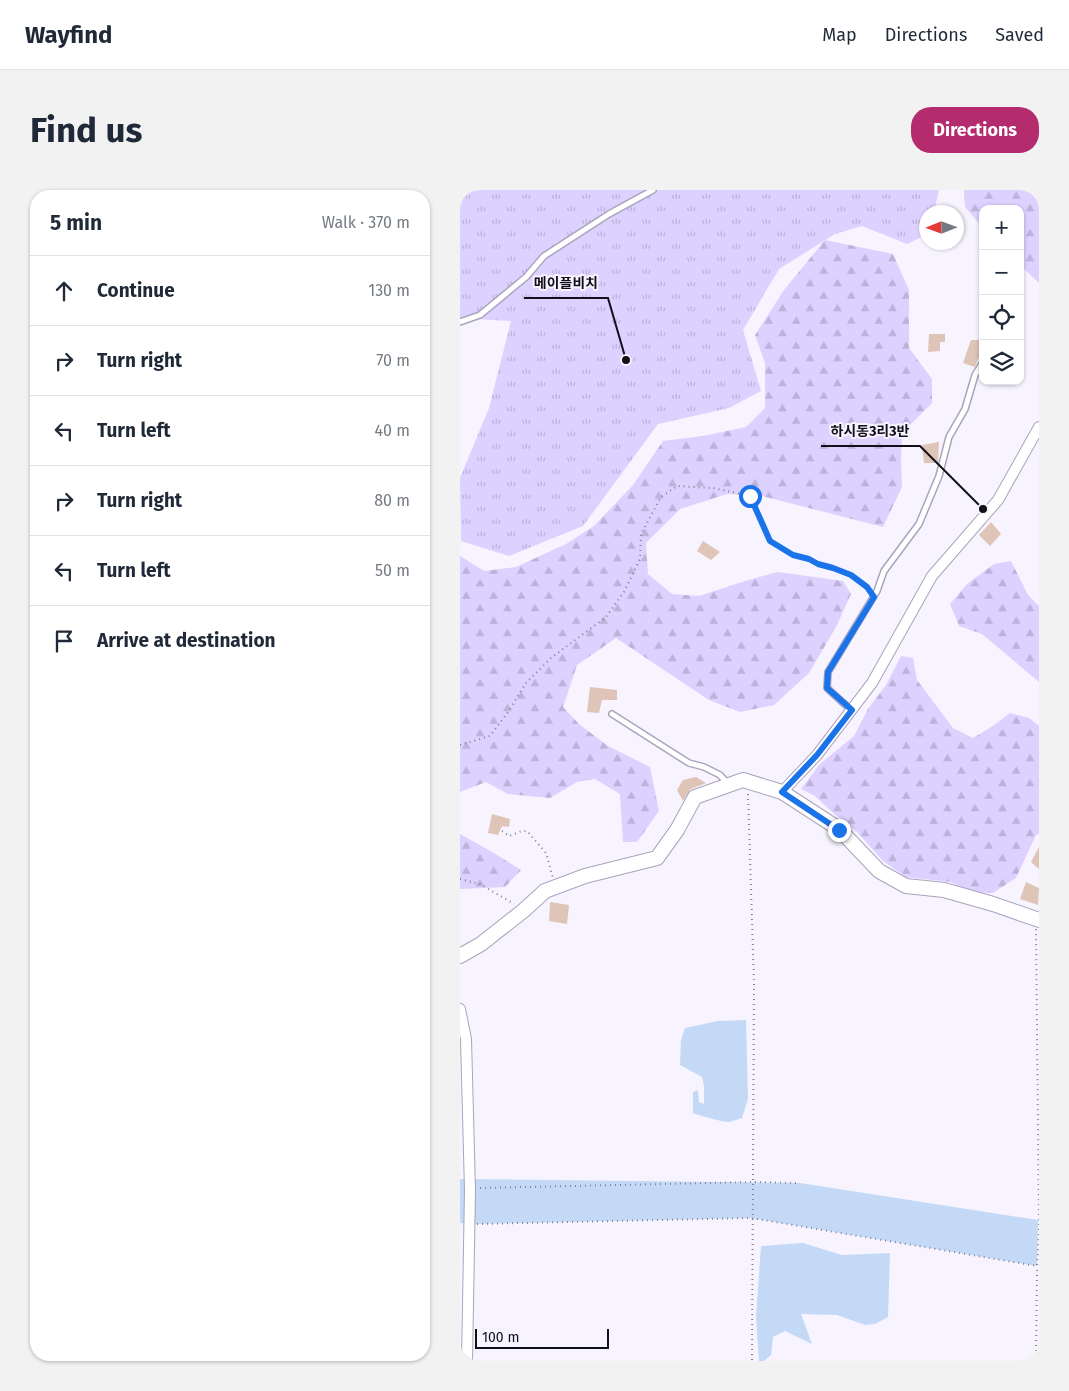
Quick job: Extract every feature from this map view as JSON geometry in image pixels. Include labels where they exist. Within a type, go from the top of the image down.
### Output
[{"type":"street","points":[[782,792],[817,755],[872,683],[932,576],[998,500],[1039,427]]},
{"type":"street","points":[[460,956],[481,944],[523,911],[544,891],[585,876],[657,858],[677,830],[694,797],[743,780],[782,792],[839,830],[879,871],[906,886],[944,890],[1038,919]]},
{"type":"street","points":[[460,1009],[466,1039],[470,1188],[467,1361]]},
{"type":"lane","points":[[460,322],[480,315],[526,277],[544,256],[609,214],[653,190]]},
{"type":"lane","points":[[852,710],[827,688],[828,672],[874,597],[884,571],[918,524],[939,476],[949,437],[965,409],[975,375],[979,368]]},
{"type":"lane","points":[[612,714],[689,763],[704,767],[720,775],[729,785]]},
{"type":"path","points":[[460,745],[490,736],[526,683],[551,658],[606,617],[624,592],[640,559],[641,534],[661,497],[677,486],[713,488],[750,496],[770,541],[793,555],[851,575],[867,587],[874,597]]},
{"type":"path","points":[[748,781],[754,983],[752,1361]]},
{"type":"path","points":[[502,831],[509,836],[522,830],[528,831],[546,853],[555,887]]},
{"type":"path","points":[[460,879],[480,884],[523,911]]},
{"type":"path","points":[[1036,1361],[1039,1229],[1038,919]]},
{"type":"path","points":[[470,1188],[800,1183]]},
{"type":"path","points":[[470,1223],[752,1218],[1037,1266]]},
{"type":"green space","points":[[460,190],[939,190],[936,205],[919,205],[919,238],[907,244],[862,226],[835,234],[779,269],[743,330],[761,391],[729,408],[658,424],[583,526],[509,556],[461,541],[460,478],[489,408],[511,321],[460,318]]},
{"type":"green space","points":[[964,190],[1039,190],[1039,283],[1024,269],[1024,205],[979,205],[979,223],[965,207]]},
{"type":"green space","points":[[825,240],[893,254],[909,290],[909,348],[932,379],[932,403],[902,433],[902,487],[883,527],[762,496],[727,494],[680,509],[646,543],[648,574],[672,594],[699,596],[778,572],[843,581],[851,594],[836,627],[809,673],[774,705],[740,712],[709,700],[616,638],[577,665],[563,707],[579,724],[608,746],[650,767],[659,811],[637,842],[623,842],[620,794],[595,779],[577,782],[550,798],[508,794],[486,782],[460,792],[460,556],[484,571],[516,567],[566,544],[594,526],[633,485],[663,441],[703,436],[746,427],[765,408],[765,363],[755,335],[784,290]]},
{"type":"green space","points":[[1011,561],[1028,595],[1039,606],[1039,682],[982,634],[959,626],[950,604],[967,584],[994,564]]},
{"type":"green space","points":[[901,656],[913,658],[917,680],[953,728],[973,738],[1010,713],[1029,718],[1039,726],[1039,834],[1036,835],[1016,878],[993,893],[972,892],[951,882],[906,877],[883,861],[857,832],[815,796],[801,789],[820,764],[854,736],[868,709],[886,685]]},
{"type":"green space","points":[[460,834],[521,870],[505,887],[460,889]]},
{"type":"water","points":[[746,1020],[748,1099],[742,1118],[727,1122],[693,1113],[693,1092],[698,1090],[699,1102],[704,1104],[704,1086],[702,1077],[680,1065],[681,1040],[685,1028],[718,1021]]},
{"type":"water","points":[[460,1179],[800,1183],[1038,1220],[1037,1266],[751,1218],[460,1223]]},
{"type":"water","points":[[803,1243],[842,1255],[890,1253],[888,1317],[875,1324],[865,1325],[837,1315],[801,1314],[812,1344],[785,1331],[773,1337],[771,1355],[764,1361],[759,1361],[756,1317],[761,1246]]},
{"type":"building","points":[[929,334],[945,334],[945,342],[940,342],[940,351],[928,352]]},
{"type":"building","points":[[971,340],[979,340],[979,357],[975,367],[963,363]]},
{"type":"building","points":[[939,442],[938,463],[924,463],[922,445]]},
{"type":"building","points":[[991,522],[1001,534],[990,546],[979,535]]},
{"type":"building","points":[[703,541],[720,552],[711,560],[697,551]]},
{"type":"building","points":[[590,687],[617,690],[617,700],[602,700],[599,713],[587,712]]},
{"type":"building","points":[[696,777],[706,783],[691,789],[683,801],[677,790],[683,780]]},
{"type":"building","points":[[492,814],[510,819],[509,827],[502,826],[498,835],[488,833]]},
{"type":"building","points":[[1039,847],[1039,869],[1031,862]]},
{"type":"building","points":[[1026,882],[1039,888],[1038,905],[1020,899]]},
{"type":"building","points":[[550,902],[569,905],[567,924],[549,921]]},
{"type":"place","name":"메이플비치","points":[[626,360]]},
{"type":"place","name":"하시동3리3반","points":[[983,509]]},
{"type":"route","points":[[750,496],[770,541],[793,555],[851,575],[867,587],[874,597],[828,672],[827,688],[852,710],[817,755],[782,792],[839,830]]}]
